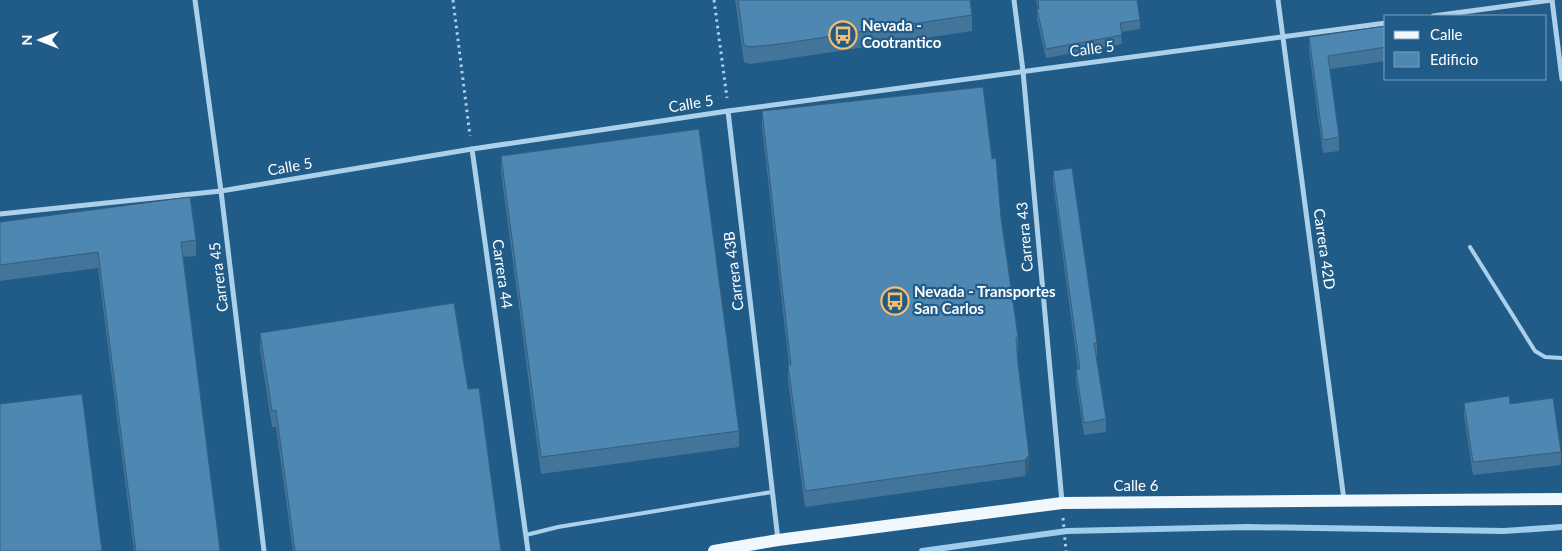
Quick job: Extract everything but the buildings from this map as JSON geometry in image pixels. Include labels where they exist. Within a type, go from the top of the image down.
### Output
[{"type":"main road","name":"Calle 6","points":[[714,551],[778,540],[1062,503],[1562,499]]},
{"type":"street","name":"Carrera 45","points":[[195,0],[221,191],[264,551]]},
{"type":"street","name":"Carrera 43","points":[[1014,0],[1023,71],[1062,503]]},
{"type":"street","name":"Carrera 42D","points":[[1278,0],[1345,501]]},
{"type":"street","points":[[1440,15],[1552,0],[1562,79]]},
{"type":"street","name":"Calle 5","points":[[0,214],[221,191],[472,149],[728,111],[1384,23]]},
{"type":"street","name":"Carrera 43B","points":[[728,111],[778,540]]},
{"type":"street","name":"Carrera 44","points":[[472,149],[528,551]]},
{"type":"lane","points":[[1470,247],[1535,351],[1545,357],[1562,358]]},
{"type":"lane","points":[[526,535],[558,527],[772,492]]},
{"type":"path","points":[[453,0],[472,149]]},
{"type":"path","points":[[714,0],[728,111]]},
{"type":"path","points":[[1064,524],[1066,551]]},
{"type":"waterway","points":[[922,551],[1067,531],[1247,527],[1504,531],[1562,527]]},
{"type":"place","name":"Nevada - Cootrantico","points":[[843,35]]},
{"type":"place","name":"Nevada - Transportes San Carlos","points":[[895,301]]}]
